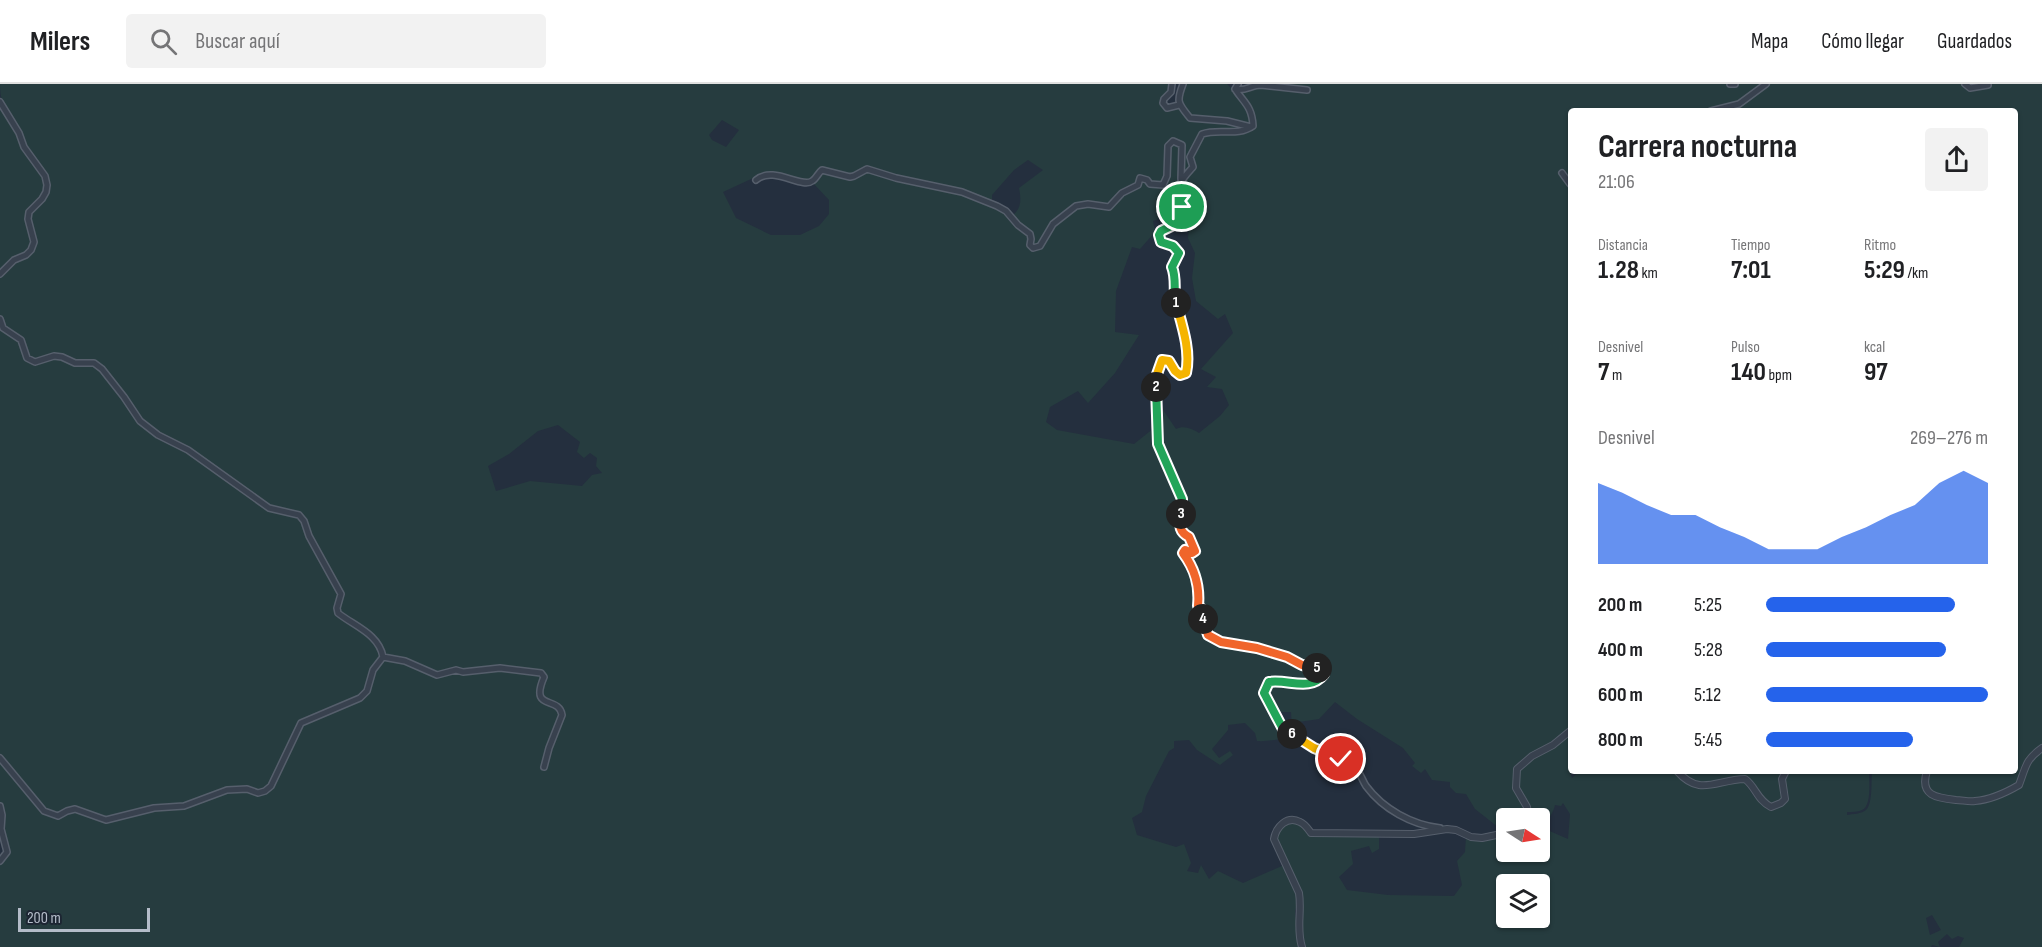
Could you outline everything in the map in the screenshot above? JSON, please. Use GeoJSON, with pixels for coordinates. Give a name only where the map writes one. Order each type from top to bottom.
{"type":"FeatureCollection","features":[{"type":"Feature","properties":{"kind":"street"},"geometry":{"type":"LineString","coordinates":[[1172,84],[1171,92],[1163,103],[1167,108],[1179,105]]}},
{"type":"Feature","properties":{"kind":"street"},"geometry":{"type":"LineString","coordinates":[[1183,84],[1178,98],[1179,105],[1190,118],[1227,121],[1251,128]]}},
{"type":"Feature","properties":{"kind":"street"},"geometry":{"type":"LineString","coordinates":[[1730,84],[1735,84]]}},
{"type":"Feature","properties":{"kind":"street"},"geometry":{"type":"LineString","coordinates":[[1723,108],[1739,104],[1766,84]]}},
{"type":"Feature","properties":{"kind":"street"},"geometry":{"type":"LineString","coordinates":[[1965,84],[1970,88],[1988,86]]}},
{"type":"Feature","properties":{"kind":"street"},"geometry":{"type":"LineString","coordinates":[[1236,86],[1243,90],[1261,85],[1307,90]]}},
{"type":"Feature","properties":{"kind":"street"},"geometry":{"type":"LineString","coordinates":[[1236,86],[1245,99],[1252,117],[1251,128]]}},
{"type":"Feature","properties":{"kind":"street"},"geometry":{"type":"LineString","coordinates":[[0,102],[19,133],[24,147],[45,176],[47,184],[42,199],[29,212],[28,219],[34,242],[31,250],[14,260],[0,274]]}},
{"type":"Feature","properties":{"kind":"street"},"geometry":{"type":"LineString","coordinates":[[1182,178],[1193,167],[1190,157],[1202,134],[1212,131],[1241,132],[1251,128]]}},
{"type":"Feature","properties":{"kind":"street"},"geometry":{"type":"LineString","coordinates":[[756,180],[770,174],[807,183],[812,182],[822,170],[850,177],[867,169],[896,178],[962,192],[1006,212],[1030,234],[1032,240],[1030,245],[1033,249],[1040,246],[1053,224],[1076,206],[1088,204],[1109,207],[1122,193],[1138,185],[1140,178],[1147,180],[1150,184],[1163,185],[1167,176],[1168,146],[1173,141],[1182,145],[1182,178],[1178,192],[1182,207],[1187,211],[1188,217],[1183,222],[1161,231],[1159,235],[1161,242],[1173,246],[1179,253],[1172,267],[1175,276],[1174,295],[1184,327],[1188,366],[1186,373],[1182,375],[1175,371],[1172,364],[1165,359],[1160,364],[1156,377],[1156,427],[1158,444],[1182,499],[1180,530],[1183,535],[1189,537],[1195,551],[1192,553],[1185,550],[1183,553],[1196,575],[1198,606],[1203,610],[1206,632],[1221,642],[1277,654],[1323,671],[1323,676],[1312,683],[1299,685],[1269,682],[1264,693],[1283,729],[1314,748],[1356,768],[1366,785],[1384,806],[1418,823],[1456,830],[1471,837],[1482,838],[1496,835]]}},
{"type":"Feature","properties":{"kind":"street"},"geometry":{"type":"LineString","coordinates":[[1562,173],[1568,181]]}},
{"type":"Feature","properties":{"kind":"street"},"geometry":{"type":"LineString","coordinates":[[0,319],[3,328],[21,340],[27,358],[35,362],[54,356],[75,363],[94,363],[102,369],[140,421],[158,435],[188,450],[269,508],[298,515],[304,521],[309,536],[341,594],[338,613],[376,640],[382,649],[383,657],[381,663],[373,670],[367,691],[360,698],[301,723],[271,786],[258,794],[247,789],[226,790],[184,806],[154,808],[106,819],[75,809],[58,816],[44,811],[0,758]]}},
{"type":"Feature","properties":{"kind":"street"},"geometry":{"type":"LineString","coordinates":[[383,657],[405,661],[438,675],[456,670],[463,672],[500,668],[541,673],[544,677],[539,694],[540,699],[557,706],[562,716],[544,767]]}},
{"type":"Feature","properties":{"kind":"street"},"geometry":{"type":"LineString","coordinates":[[1527,808],[1516,788],[1518,769],[1532,756],[1553,745],[1568,733]]}},
{"type":"Feature","properties":{"kind":"street"},"geometry":{"type":"LineString","coordinates":[[1926,774],[1924,780],[1927,790],[1932,795],[1941,799],[1975,801],[2019,784],[2027,761],[2042,748]]}},
{"type":"Feature","properties":{"kind":"street"},"geometry":{"type":"LineString","coordinates":[[1680,774],[1686,781],[1698,786],[1745,779],[1758,798],[1771,807],[1785,799],[1782,779],[1784,774]]}},
{"type":"Feature","properties":{"kind":"street"},"geometry":{"type":"LineString","coordinates":[[0,806],[1,830],[7,852],[0,861]]}},
{"type":"Feature","properties":{"kind":"street"},"geometry":{"type":"LineString","coordinates":[[1302,947],[1299,929],[1299,893],[1274,839],[1280,825],[1297,820],[1311,833],[1414,834],[1447,829]]}},
{"type":"Feature","properties":{"kind":"green space"},"geometry":{"type":"Polygon","coordinates":[[[0,84],[1171,84],[1170,91],[1162,98],[1163,107],[1167,109],[1178,107],[1189,120],[1227,123],[1246,128],[1236,131],[1201,133],[1188,157],[1191,166],[1183,175],[1183,145],[1178,140],[1170,141],[1166,151],[1162,184],[1151,183],[1148,179],[1140,178],[1137,184],[1129,186],[1109,205],[1085,203],[1069,208],[1057,220],[1037,247],[1032,245],[1029,232],[1013,215],[1019,206],[1019,188],[1043,170],[1028,160],[1014,170],[992,195],[992,203],[962,190],[867,168],[854,175],[821,168],[814,178],[807,182],[766,172],[723,192],[736,218],[771,235],[800,235],[819,226],[829,214],[829,200],[813,183],[820,174],[825,171],[854,178],[867,171],[952,192],[999,209],[1028,235],[1029,246],[1037,250],[1054,226],[1077,208],[1088,206],[1110,208],[1130,189],[1139,186],[1141,180],[1147,181],[1149,186],[1163,186],[1169,176],[1169,146],[1174,143],[1179,145],[1180,178],[1176,193],[1180,207],[1187,215],[1176,218],[1173,214],[1153,221],[1155,232],[1140,249],[1132,247],[1116,291],[1115,332],[1139,335],[1115,373],[1088,403],[1078,391],[1050,407],[1046,422],[1057,430],[1134,444],[1154,428],[1156,444],[1180,499],[1179,531],[1181,536],[1188,539],[1193,551],[1185,548],[1181,553],[1194,574],[1197,603],[1207,636],[1221,643],[1286,658],[1302,667],[1322,672],[1322,675],[1307,681],[1268,681],[1263,694],[1276,721],[1278,733],[1292,739],[1257,741],[1255,733],[1245,723],[1228,725],[1228,730],[1212,749],[1219,758],[1230,751],[1233,755],[1220,765],[1197,750],[1189,740],[1174,741],[1174,748],[1169,751],[1146,796],[1142,812],[1132,818],[1137,835],[1176,847],[1184,844],[1191,863],[1187,871],[1198,873],[1201,865],[1209,879],[1218,871],[1243,883],[1284,865],[1297,894],[1298,901],[1295,911],[1299,947],[0,947],[0,863],[8,852],[3,829],[4,814],[0,803],[0,761],[43,812],[58,818],[66,814],[77,813],[98,820],[111,821],[155,810],[183,808],[225,793],[262,793],[272,787],[302,725],[361,699],[369,691],[375,671],[384,659],[405,662],[437,676],[456,672],[463,674],[501,670],[542,676],[539,697],[544,703],[557,708],[560,715],[547,748],[543,769],[563,715],[558,706],[542,698],[545,677],[542,672],[501,667],[456,669],[438,673],[406,659],[385,656],[383,648],[373,636],[339,612],[342,593],[310,535],[306,520],[299,513],[270,506],[189,449],[162,435],[141,420],[103,368],[95,362],[75,362],[54,354],[36,360],[28,357],[22,339],[5,327],[0,315],[0,276],[13,263],[32,251],[34,241],[30,221],[31,211],[45,197],[48,184],[44,172],[25,147],[20,132],[3,103],[0,84]],[[722,120],[709,135],[712,140],[726,147],[739,130],[722,120]],[[558,425],[538,431],[509,454],[488,466],[496,491],[530,481],[582,486],[592,475],[602,473],[596,466],[597,458],[590,453],[584,458],[577,452],[580,442],[558,425]]]}},
{"type":"Feature","properties":{"kind":"green space"},"geometry":{"type":"Polygon","coordinates":[[[1185,84],[1227,84],[1247,107],[1251,125],[1190,117],[1181,102],[1185,84]]]}},
{"type":"Feature","properties":{"kind":"green space"},"geometry":{"type":"Polygon","coordinates":[[[1264,84],[1727,84],[1731,87],[1738,84],[1763,84],[1738,103],[1717,108],[1568,108],[1568,179],[1561,170],[1559,172],[1568,183],[1568,729],[1515,768],[1513,789],[1523,808],[1496,808],[1496,826],[1475,809],[1466,794],[1456,793],[1450,787],[1450,782],[1432,780],[1425,769],[1421,773],[1412,766],[1415,763],[1403,748],[1335,702],[1319,719],[1299,722],[1292,729],[1291,712],[1279,712],[1278,708],[1273,707],[1266,694],[1270,683],[1303,685],[1316,682],[1325,677],[1326,673],[1322,668],[1222,640],[1209,634],[1208,631],[1197,578],[1184,552],[1195,554],[1182,530],[1184,499],[1159,443],[1157,401],[1176,429],[1185,427],[1199,433],[1220,416],[1229,405],[1222,389],[1207,387],[1216,377],[1201,369],[1233,333],[1225,314],[1218,319],[1196,301],[1192,278],[1195,253],[1188,238],[1190,215],[1181,201],[1180,191],[1194,167],[1191,157],[1203,135],[1241,134],[1252,129],[1251,108],[1238,91],[1244,92],[1261,87],[1303,92],[1264,84]]]}},
{"type":"Feature","properties":{"kind":"green space"},"geometry":{"type":"Polygon","coordinates":[[[1770,84],[1962,84],[1975,89],[1989,87],[1989,84],[2042,84],[2042,744],[2028,758],[2017,783],[1992,794],[1971,798],[1938,795],[1930,790],[1928,779],[1929,774],[2018,774],[2018,108],[1731,108],[1739,106],[1770,84]]]}},
{"type":"Feature","properties":{"kind":"green space"},"geometry":{"type":"Polygon","coordinates":[[[0,105],[43,177],[45,186],[42,196],[29,207],[27,212],[32,235],[30,249],[0,272],[0,105]]]}},
{"type":"Feature","properties":{"kind":"green space"},"geometry":{"type":"Polygon","coordinates":[[[0,324],[20,341],[26,359],[35,363],[43,363],[54,358],[93,365],[101,371],[122,398],[138,423],[187,451],[269,509],[298,516],[339,594],[336,608],[375,641],[382,657],[366,690],[359,697],[304,720],[270,785],[265,790],[258,792],[226,789],[210,793],[184,805],[106,818],[75,808],[57,815],[45,810],[0,756],[0,324]]]}},
{"type":"Feature","properties":{"kind":"green space"},"geometry":{"type":"Polygon","coordinates":[[[1568,735],[1568,774],[1571,774],[1572,778],[1577,774],[1677,774],[1698,788],[1744,782],[1755,798],[1771,810],[1784,804],[1789,797],[1784,779],[1788,774],[1869,774],[1869,792],[1865,808],[1857,812],[1847,812],[1847,815],[1862,812],[1868,807],[1871,797],[1872,774],[1924,774],[1923,786],[1928,796],[1939,800],[1975,804],[2015,790],[2033,757],[2042,751],[2042,947],[1959,947],[1964,938],[1958,936],[1952,939],[1947,934],[1938,942],[1940,947],[1932,945],[1931,947],[1305,947],[1300,911],[1303,902],[1302,892],[1278,842],[1277,834],[1283,827],[1297,823],[1309,834],[1379,835],[1379,849],[1372,853],[1369,846],[1351,851],[1353,864],[1339,877],[1347,890],[1388,895],[1454,896],[1462,885],[1457,861],[1465,852],[1466,837],[1482,841],[1496,838],[1496,862],[1550,862],[1550,831],[1568,839],[1570,814],[1563,803],[1561,806],[1555,805],[1550,817],[1550,808],[1529,808],[1519,788],[1520,771],[1534,758],[1568,735]],[[1932,915],[1926,918],[1930,935],[1941,930],[1932,915]]]}},
{"type":"Feature","properties":{"kind":"green space"},"geometry":{"type":"Polygon","coordinates":[[[1684,774],[1781,774],[1782,795],[1778,801],[1771,804],[1763,798],[1749,779],[1742,776],[1714,782],[1692,779],[1684,774]]]}},
{"type":"Feature","properties":{"kind":"route"},"geometry":{"type":"LineString","coordinates":[[1182,207],[1187,211],[1188,217],[1183,222],[1161,231],[1159,238],[1161,242],[1178,249],[1179,253],[1172,264],[1175,276],[1174,295],[1184,327],[1188,366],[1186,373],[1180,375],[1169,361],[1162,360],[1156,377],[1156,427],[1158,444],[1182,499],[1180,530],[1183,535],[1189,537],[1195,551],[1192,553],[1183,550],[1183,553],[1196,575],[1198,606],[1203,610],[1206,632],[1221,642],[1257,648],[1323,671],[1323,676],[1312,683],[1299,685],[1269,682],[1264,693],[1283,729],[1314,748],[1341,759]]}}]}
